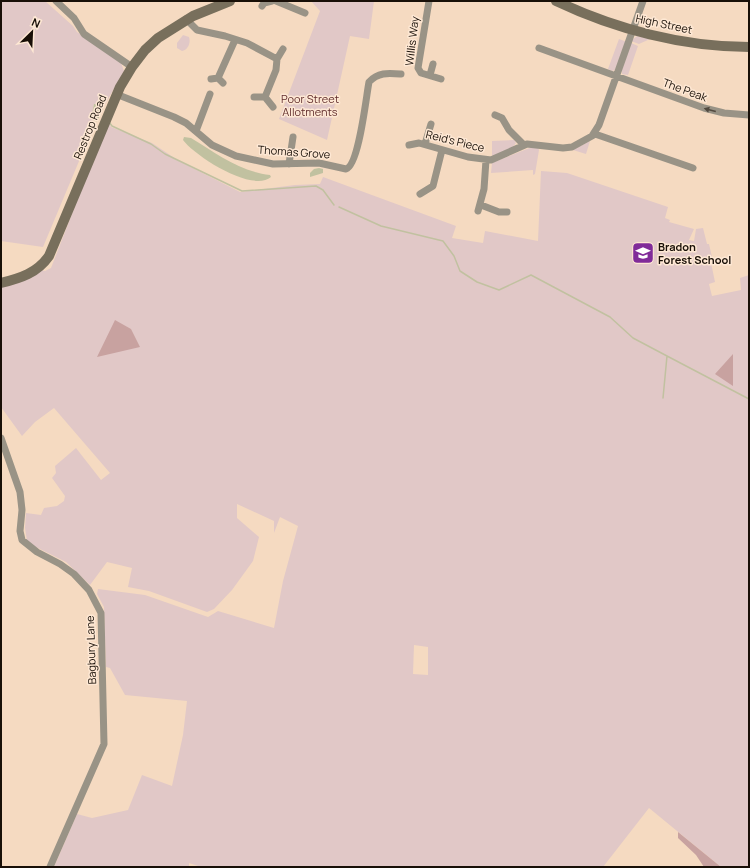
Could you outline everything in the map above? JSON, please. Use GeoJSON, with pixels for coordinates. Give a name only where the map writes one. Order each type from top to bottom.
{"type":"FeatureCollection","features":[{"type":"Feature","properties":{"kind":"street"},"geometry":{"type":"LineString","coordinates":[[56,1],[74,18],[84,34],[132,67]]}},
{"type":"Feature","properties":{"kind":"street","name":"Restrop Road"},"geometry":{"type":"LineString","coordinates":[[1,284],[29,274],[44,263],[49,256],[116,94],[132,67],[151,44],[186,19],[208,8],[230,1]]}},
{"type":"Feature","properties":{"kind":"street"},"geometry":{"type":"LineString","coordinates":[[262,6],[264,3],[272,1]]}},
{"type":"Feature","properties":{"kind":"street"},"geometry":{"type":"LineString","coordinates":[[276,1],[305,13]]}},
{"type":"Feature","properties":{"kind":"street","name":"Willis Way"},"geometry":{"type":"LineString","coordinates":[[429,1],[418,68],[421,73],[440,79]]}},
{"type":"Feature","properties":{"kind":"street","name":"High Street"},"geometry":{"type":"LineString","coordinates":[[556,1],[648,35],[703,44],[749,47]]}},
{"type":"Feature","properties":{"kind":"street"},"geometry":{"type":"LineString","coordinates":[[643,1],[595,134],[694,168]]}},
{"type":"Feature","properties":{"kind":"street"},"geometry":{"type":"LineString","coordinates":[[186,19],[197,30],[225,36],[251,45],[277,59]]}},
{"type":"Feature","properties":{"kind":"street"},"geometry":{"type":"LineString","coordinates":[[217,80],[236,40]]}},
{"type":"Feature","properties":{"kind":"street"},"geometry":{"type":"LineString","coordinates":[[539,48],[616,76]]}},
{"type":"Feature","properties":{"kind":"street"},"geometry":{"type":"LineString","coordinates":[[265,97],[276,70],[277,59],[283,49]]}},
{"type":"Feature","properties":{"kind":"street"},"geometry":{"type":"LineString","coordinates":[[430,75],[434,64]]}},
{"type":"Feature","properties":{"kind":"street","name":"Thomas Grove"},"geometry":{"type":"LineString","coordinates":[[116,94],[174,116],[196,131],[212,145],[236,156],[273,164],[319,163],[346,169],[351,166],[360,134],[369,82],[375,76],[384,73],[401,74]]}},
{"type":"Feature","properties":{"kind":"street","name":"The Peak"},"geometry":{"type":"LineString","coordinates":[[616,76],[704,108],[724,113],[749,115]]}},
{"type":"Feature","properties":{"kind":"street"},"geometry":{"type":"LineString","coordinates":[[196,131],[210,94]]}},
{"type":"Feature","properties":{"kind":"street"},"geometry":{"type":"LineString","coordinates":[[254,97],[265,97]]}},
{"type":"Feature","properties":{"kind":"street"},"geometry":{"type":"LineString","coordinates":[[265,97],[273,107]]}},
{"type":"Feature","properties":{"kind":"street"},"geometry":{"type":"LineString","coordinates":[[495,115],[502,118],[509,130],[524,145]]}},
{"type":"Feature","properties":{"kind":"street"},"geometry":{"type":"LineString","coordinates":[[425,144],[431,124]]}},
{"type":"Feature","properties":{"kind":"street","name":"Reid's Piece"},"geometry":{"type":"LineString","coordinates":[[409,145],[425,144],[442,150],[486,160],[503,156],[524,145],[537,144],[563,148],[575,145],[595,134]]}},
{"type":"Feature","properties":{"kind":"street"},"geometry":{"type":"LineString","coordinates":[[289,164],[293,137]]}},
{"type":"Feature","properties":{"kind":"street"},"geometry":{"type":"LineString","coordinates":[[420,194],[433,186],[442,150]]}},
{"type":"Feature","properties":{"kind":"street"},"geometry":{"type":"LineString","coordinates":[[486,160],[484,189],[479,208],[507,212]]}},
{"type":"Feature","properties":{"kind":"street","name":"Bagbury Lane"},"geometry":{"type":"LineString","coordinates":[[1,438],[20,492],[22,510],[20,531],[22,540],[37,552],[60,564],[74,574],[89,590],[101,613],[104,744],[50,867]]}},
{"type":"Feature","properties":{"kind":"green space"},"geometry":{"type":"Polygon","coordinates":[[[1,1],[45,1],[73,26],[77,32],[121,63],[124,71],[103,108],[94,104],[91,119],[95,123],[43,247],[1,241],[1,1]]]}},
{"type":"Feature","properties":{"kind":"green space","name":"Poor Street Allotments"},"geometry":{"type":"Polygon","coordinates":[[[311,1],[374,1],[369,39],[350,36],[327,140],[279,119],[320,11],[311,1]]]}},
{"type":"Feature","properties":{"kind":"green space"},"geometry":{"type":"Polygon","coordinates":[[[183,35],[189,37],[190,42],[187,48],[182,51],[177,48],[177,43],[183,35]]]}},
{"type":"Feature","properties":{"kind":"green space"},"geometry":{"type":"Polygon","coordinates":[[[637,36],[650,39],[639,44],[631,41],[637,36]]]}},
{"type":"Feature","properties":{"kind":"green space"},"geometry":{"type":"Polygon","coordinates":[[[619,39],[627,42],[615,70],[612,71],[608,69],[619,39]]]}},
{"type":"Feature","properties":{"kind":"green space"},"geometry":{"type":"Polygon","coordinates":[[[631,43],[638,46],[628,75],[622,74],[622,70],[631,43]]]}},
{"type":"Feature","properties":{"kind":"green space"},"geometry":{"type":"Polygon","coordinates":[[[108,121],[111,127],[152,143],[179,161],[240,192],[295,185],[320,184],[323,177],[456,226],[452,238],[483,243],[485,231],[538,241],[541,171],[567,173],[668,207],[665,218],[670,220],[669,222],[694,229],[689,240],[694,241],[696,229],[703,228],[712,257],[710,258],[715,282],[709,284],[712,296],[741,290],[740,278],[749,275],[749,867],[721,867],[649,808],[603,867],[201,867],[189,863],[189,867],[54,867],[77,814],[92,818],[128,810],[142,775],[172,786],[183,735],[187,701],[125,695],[110,668],[106,667],[104,607],[97,594],[98,589],[145,595],[208,617],[218,611],[274,628],[283,581],[298,526],[280,517],[274,533],[274,521],[237,504],[237,518],[259,537],[253,561],[232,590],[214,609],[207,612],[149,591],[128,587],[132,568],[107,562],[90,585],[66,562],[27,541],[25,528],[26,513],[41,515],[44,508],[57,506],[64,501],[65,496],[52,478],[56,473],[55,466],[76,448],[101,480],[110,473],[54,408],[35,422],[22,436],[1,407],[1,286],[41,270],[45,271],[51,268],[108,121]],[[414,645],[413,674],[428,675],[428,647],[414,645]]]}},
{"type":"Feature","properties":{"kind":"green space"},"geometry":{"type":"Polygon","coordinates":[[[514,140],[516,143],[512,148],[492,156],[492,141],[514,140]]]}},
{"type":"Feature","properties":{"kind":"green space"},"geometry":{"type":"Polygon","coordinates":[[[590,141],[586,154],[573,150],[590,141]]]}},
{"type":"Feature","properties":{"kind":"green space"},"geometry":{"type":"Polygon","coordinates":[[[532,147],[538,148],[539,150],[535,174],[533,175],[533,170],[491,173],[492,163],[532,147]]]}},
{"type":"Feature","properties":{"kind":"shaded area"},"geometry":{"type":"Polygon","coordinates":[[[94,104],[99,104],[103,108],[97,122],[91,119],[94,104]]]}},
{"type":"Feature","properties":{"kind":"shaded area"},"geometry":{"type":"Polygon","coordinates":[[[184,137],[191,138],[238,166],[270,175],[271,177],[262,181],[238,177],[199,155],[183,140],[184,137]]]}},
{"type":"Feature","properties":{"kind":"shaded area"},"geometry":{"type":"Polygon","coordinates":[[[314,169],[323,169],[323,173],[310,177],[310,173],[314,169]]]}},
{"type":"Feature","properties":{"kind":"shaded area"},"geometry":{"type":"Polygon","coordinates":[[[115,320],[131,329],[140,347],[97,357],[115,320]]]}},
{"type":"Feature","properties":{"kind":"shaded area"},"geometry":{"type":"Polygon","coordinates":[[[733,354],[733,386],[715,374],[733,354]]]}},
{"type":"Feature","properties":{"kind":"shaded area"},"geometry":{"type":"Polygon","coordinates":[[[678,832],[721,867],[704,867],[696,855],[678,838],[678,832]]]}},
{"type":"Feature","properties":{"kind":"waterway"},"geometry":{"type":"LineString","coordinates":[[109,122],[112,126],[151,144],[165,154],[242,191],[316,186],[323,190],[334,205]]}},
{"type":"Feature","properties":{"kind":"waterway"},"geometry":{"type":"LineString","coordinates":[[339,207],[381,226],[443,241],[454,256],[460,271],[477,282],[499,290],[531,275],[610,317],[633,338],[667,356]]}},
{"type":"Feature","properties":{"kind":"waterway"},"geometry":{"type":"LineString","coordinates":[[663,398],[667,356],[749,399]]}},
{"type":"Feature","properties":{"kind":"place","name":"Bradon Forest School"},"geometry":{"type":"Point","coordinates":[643,253]}}]}
